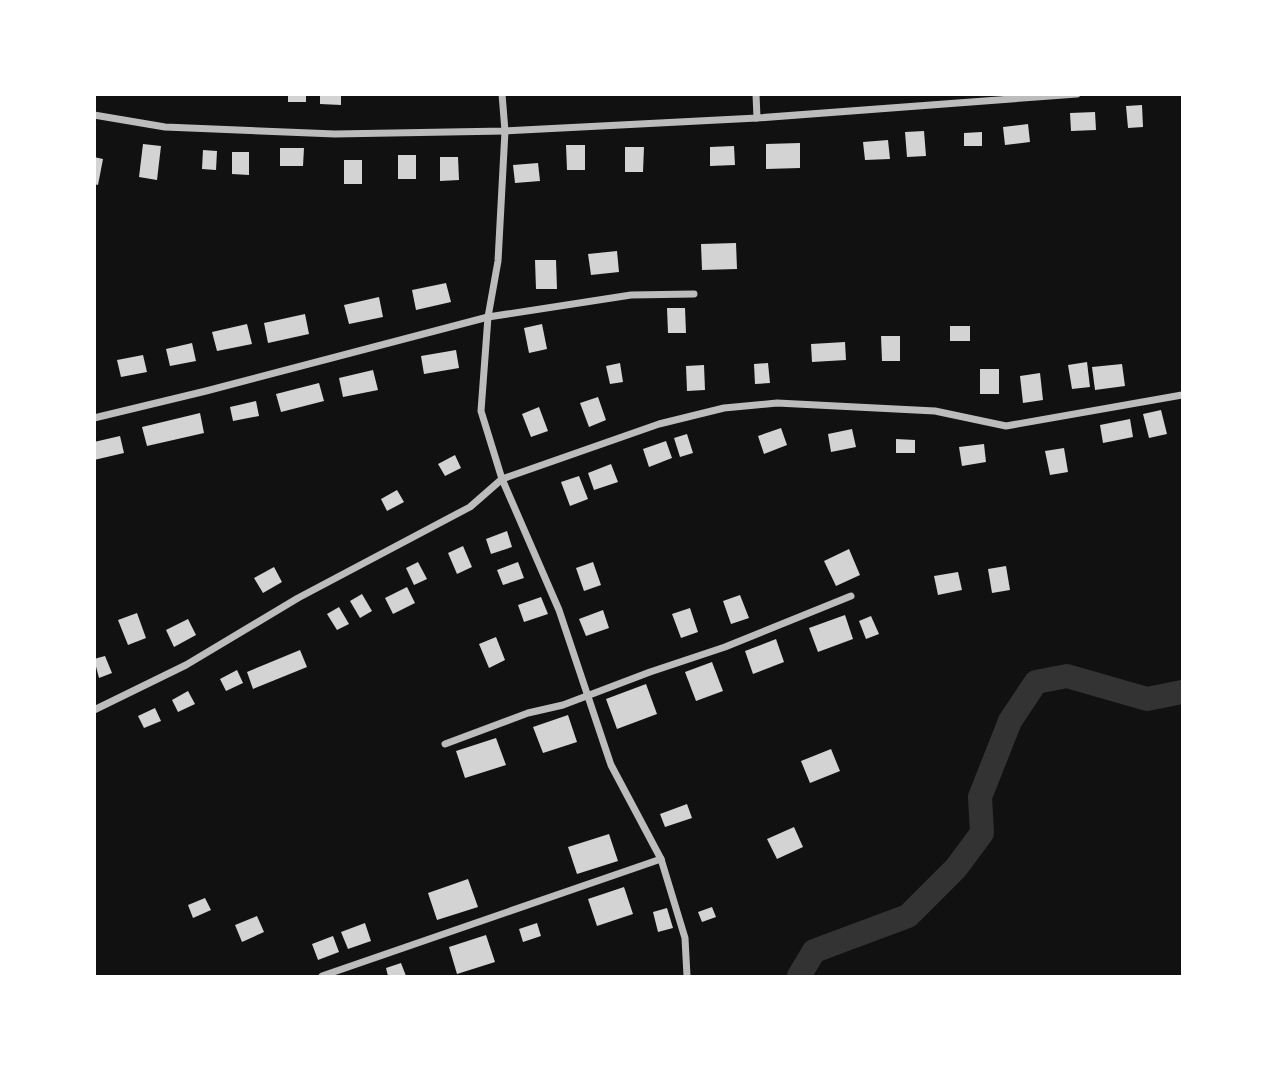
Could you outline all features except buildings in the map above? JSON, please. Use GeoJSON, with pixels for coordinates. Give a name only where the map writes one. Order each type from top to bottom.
{"type":"FeatureCollection","features":[{"type":"Feature","properties":{"kind":"street"},"geometry":{"type":"LineString","coordinates":[[502,94],[505,131],[498,261],[488,317],[481,411],[502,479],[559,610],[611,765],[661,859],[685,938],[687,976]]}},
{"type":"Feature","properties":{"kind":"street"},"geometry":{"type":"LineString","coordinates":[[756,94],[757,118]]}},
{"type":"Feature","properties":{"kind":"street"},"geometry":{"type":"LineString","coordinates":[[94,115],[165,127],[335,134],[505,131],[757,118],[1077,94]]}},
{"type":"Feature","properties":{"kind":"street"},"geometry":{"type":"LineString","coordinates":[[94,418],[488,317],[631,295],[694,294]]}},
{"type":"Feature","properties":{"kind":"street"},"geometry":{"type":"LineString","coordinates":[[94,710],[187,665],[298,598],[470,507],[502,479],[659,424],[724,408],[777,403],[935,411],[1006,426],[1182,395]]}},
{"type":"Feature","properties":{"kind":"street"},"geometry":{"type":"LineString","coordinates":[[444,744],[725,647],[850,596]]}},
{"type":"Feature","properties":{"kind":"street"},"geometry":{"type":"LineString","coordinates":[[322,976],[661,859]]}},
{"type":"Feature","properties":{"kind":"waterway"},"geometry":{"type":"LineString","coordinates":[[799,976],[814,951],[908,916],[956,868],[982,833],[980,797],[1010,721],[1036,682],[1067,676],[1147,699],[1182,692]]}}]}
